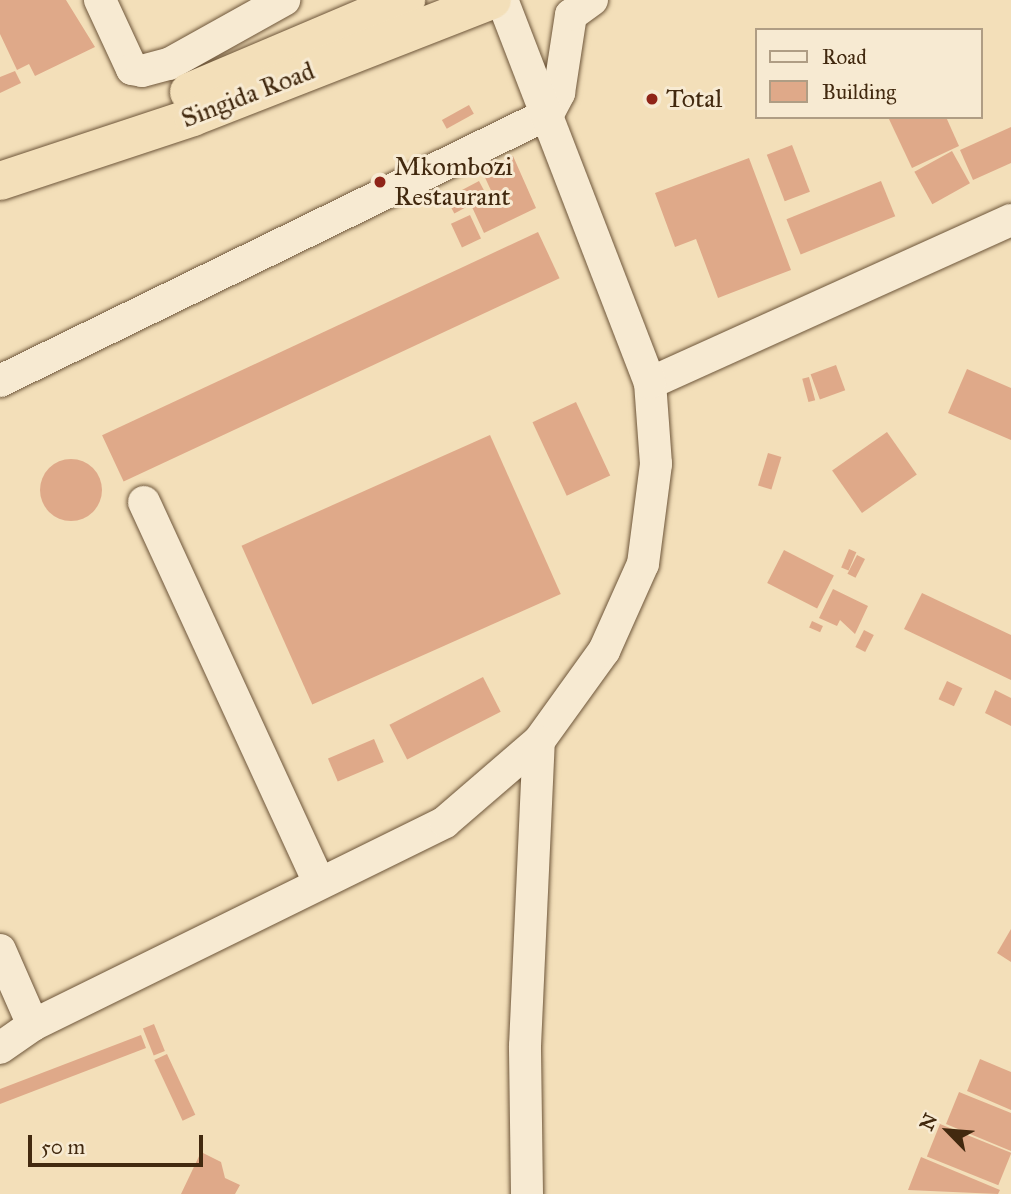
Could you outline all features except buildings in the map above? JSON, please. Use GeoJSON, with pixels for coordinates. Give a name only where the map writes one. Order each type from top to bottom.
{"type":"FeatureCollection","features":[{"type":"Feature","properties":{"kind":"highway","name":"Singida Road"},"geometry":{"type":"LineString","coordinates":[[406,0],[0,181],[193,117],[492,0]]}},
{"type":"Feature","properties":{"kind":"street"},"geometry":{"type":"LineString","coordinates":[[100,0],[132,69],[142,71],[169,64],[284,0]]}},
{"type":"Feature","properties":{"kind":"street"},"geometry":{"type":"LineString","coordinates":[[0,1048],[33,1025],[445,821],[539,741],[604,650],[643,564],[656,464],[650,383],[502,0]]}},
{"type":"Feature","properties":{"kind":"street"},"geometry":{"type":"LineString","coordinates":[[0,381],[548,114],[559,93],[571,15],[592,0]]}},
{"type":"Feature","properties":{"kind":"street"},"geometry":{"type":"LineString","coordinates":[[650,383],[1011,220]]}},
{"type":"Feature","properties":{"kind":"street"},"geometry":{"type":"LineString","coordinates":[[144,502],[319,883]]}},
{"type":"Feature","properties":{"kind":"street"},"geometry":{"type":"LineString","coordinates":[[527,1194],[525,1046],[539,741]]}},
{"type":"Feature","properties":{"kind":"street"},"geometry":{"type":"LineString","coordinates":[[0,950],[33,1025]]}},
{"type":"Feature","properties":{"kind":"place","name":"Total"},"geometry":{"type":"Point","coordinates":[652,99]}},
{"type":"Feature","properties":{"kind":"place","name":"Mkombozi Restaurant"},"geometry":{"type":"Point","coordinates":[380,182]}}]}
